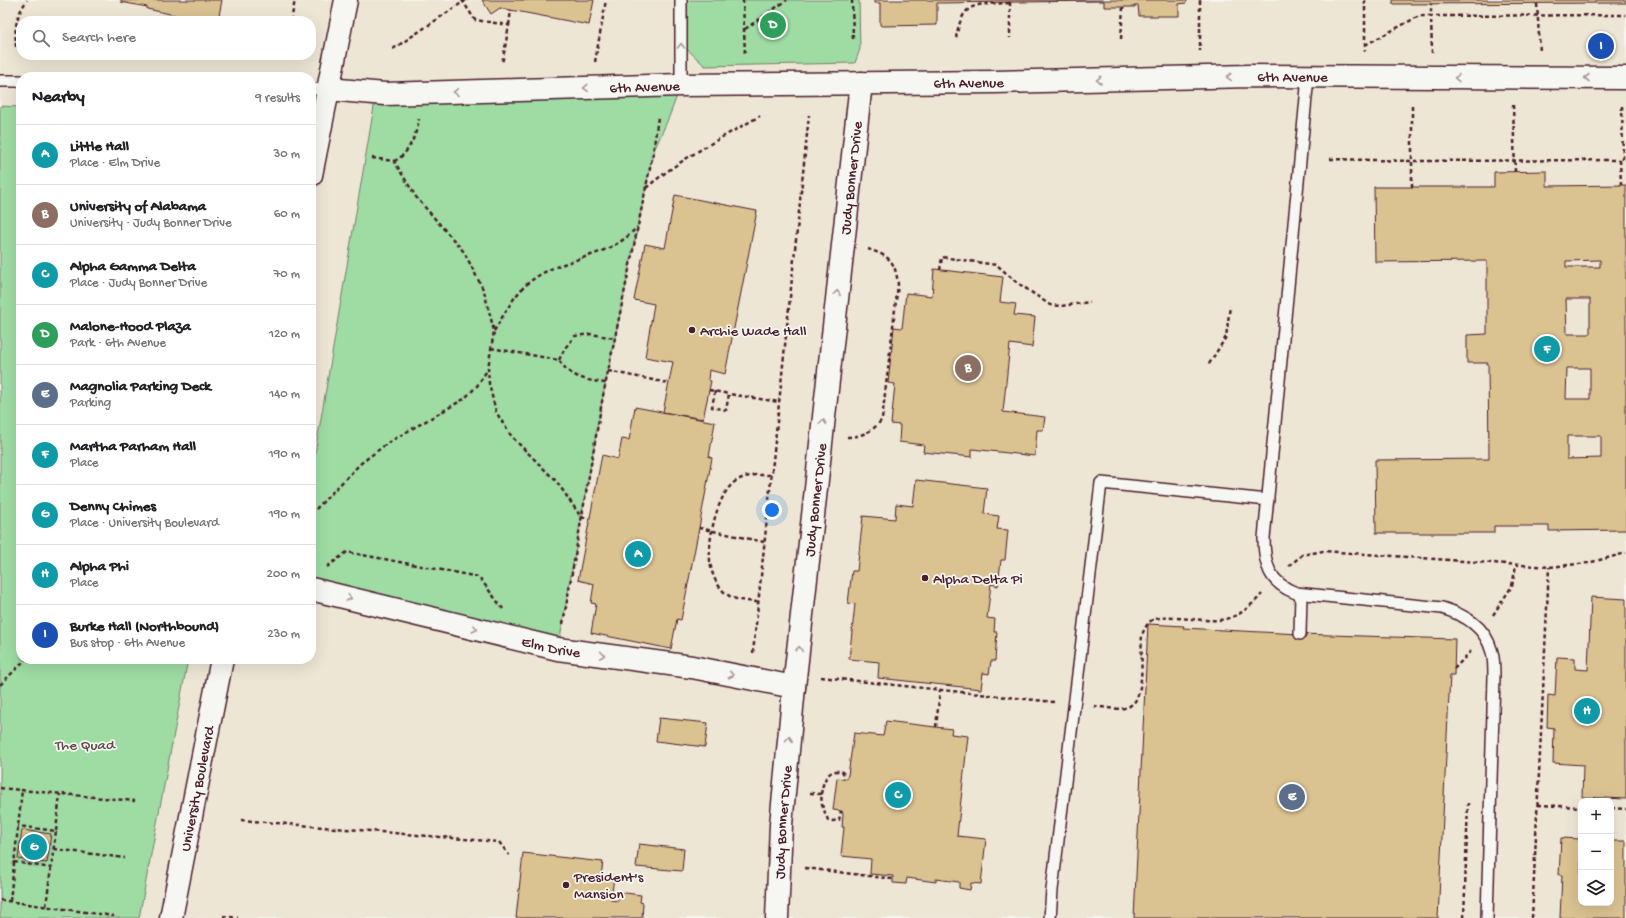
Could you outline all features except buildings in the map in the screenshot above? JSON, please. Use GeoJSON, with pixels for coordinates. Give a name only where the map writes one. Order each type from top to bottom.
{"type":"FeatureCollection","features":[{"type":"Feature","properties":{"kind":"street"},"geometry":{"type":"LineString","coordinates":[[316,121],[319,89],[346,0]]}},
{"type":"Feature","properties":{"kind":"street","name":"6th Avenue"},"geometry":{"type":"LineString","coordinates":[[319,89],[384,94],[681,85],[861,82],[995,82],[1250,76],[1626,78]]}},
{"type":"Feature","properties":{"kind":"street","name":"Judy Bonner Drive"},"geometry":{"type":"LineString","coordinates":[[777,918],[781,825],[794,687],[861,82]]}},
{"type":"Feature","properties":{"kind":"street","name":"Elm Drive"},"geometry":{"type":"LineString","coordinates":[[316,590],[558,649],[692,668],[794,687]]}},
{"type":"Feature","properties":{"kind":"street","name":"University Boulevard"},"geometry":{"type":"LineString","coordinates":[[171,918],[221,664]]}},
{"type":"Feature","properties":{"kind":"lane"},"geometry":{"type":"LineString","coordinates":[[680,0],[681,85]]}},
{"type":"Feature","properties":{"kind":"lane"},"geometry":{"type":"LineString","coordinates":[[1308,77],[1268,500],[1264,558],[1276,580],[1284,589],[1301,594],[1442,608],[1461,614],[1473,622],[1484,634],[1492,652],[1494,677],[1487,918]]}},
{"type":"Feature","properties":{"kind":"lane"},"geometry":{"type":"LineString","coordinates":[[0,80],[16,81]]}},
{"type":"Feature","properties":{"kind":"lane"},"geometry":{"type":"LineString","coordinates":[[1050,918],[1052,890],[1101,483],[1268,500]]}},
{"type":"Feature","properties":{"kind":"lane"},"geometry":{"type":"LineString","coordinates":[[1300,634],[1301,594]]}},
{"type":"Feature","properties":{"kind":"path"},"geometry":{"type":"LineString","coordinates":[[17,16],[26,0]]}},
{"type":"Feature","properties":{"kind":"path"},"geometry":{"type":"LineString","coordinates":[[292,16],[294,0]]}},
{"type":"Feature","properties":{"kind":"path"},"geometry":{"type":"LineString","coordinates":[[393,49],[464,0],[475,20],[508,25]]}},
{"type":"Feature","properties":{"kind":"path"},"geometry":{"type":"LineString","coordinates":[[594,68],[606,0]]}},
{"type":"Feature","properties":{"kind":"path"},"geometry":{"type":"LineString","coordinates":[[743,0],[745,56]]}},
{"type":"Feature","properties":{"kind":"path"},"geometry":{"type":"LineString","coordinates":[[744,29],[787,0]]}},
{"type":"Feature","properties":{"kind":"path"},"geometry":{"type":"LineString","coordinates":[[852,0],[853,40]]}},
{"type":"Feature","properties":{"kind":"path"},"geometry":{"type":"LineString","coordinates":[[1200,0],[1200,52]]}},
{"type":"Feature","properties":{"kind":"path"},"geometry":{"type":"LineString","coordinates":[[1365,0],[1365,57]]}},
{"type":"Feature","properties":{"kind":"path"},"geometry":{"type":"LineString","coordinates":[[956,38],[959,23],[965,11],[974,5],[1010,3],[1010,38]]}},
{"type":"Feature","properties":{"kind":"path"},"geometry":{"type":"LineString","coordinates":[[1431,4],[1432,56]]}},
{"type":"Feature","properties":{"kind":"path"},"geometry":{"type":"LineString","coordinates":[[1537,4],[1541,56]]}},
{"type":"Feature","properties":{"kind":"path"},"geometry":{"type":"LineString","coordinates":[[1121,40],[1122,7]]}},
{"type":"Feature","properties":{"kind":"path"},"geometry":{"type":"LineString","coordinates":[[501,69],[511,10]]}},
{"type":"Feature","properties":{"kind":"path"},"geometry":{"type":"LineString","coordinates":[[1365,45],[1419,16],[1626,15]]}},
{"type":"Feature","properties":{"kind":"path"},"geometry":{"type":"LineString","coordinates":[[16,19],[16,47]]}},
{"type":"Feature","properties":{"kind":"path"},"geometry":{"type":"LineString","coordinates":[[1330,159],[1412,161],[1515,159],[1623,160],[1622,104]]}},
{"type":"Feature","properties":{"kind":"path"},"geometry":{"type":"LineString","coordinates":[[1513,105],[1514,172]]}},
{"type":"Feature","properties":{"kind":"path"},"geometry":{"type":"LineString","coordinates":[[1412,106],[1412,187]]}},
{"type":"Feature","properties":{"kind":"path"},"geometry":{"type":"LineString","coordinates":[[752,658],[809,115]]}},
{"type":"Feature","properties":{"kind":"path"},"geometry":{"type":"LineString","coordinates":[[645,189],[663,173],[760,116]]}},
{"type":"Feature","properties":{"kind":"path"},"geometry":{"type":"LineString","coordinates":[[372,158],[394,161],[401,158],[407,150],[420,117]]}},
{"type":"Feature","properties":{"kind":"path"},"geometry":{"type":"LineString","coordinates":[[556,625],[562,626],[605,384],[638,226],[658,117]]}},
{"type":"Feature","properties":{"kind":"path"},"geometry":{"type":"LineString","coordinates":[[1620,160],[1621,186]]}},
{"type":"Feature","properties":{"kind":"path"},"geometry":{"type":"LineString","coordinates":[[394,161],[416,197],[464,252],[484,291],[494,331]]}},
{"type":"Feature","properties":{"kind":"path"},"geometry":{"type":"LineString","coordinates":[[590,519],[581,517],[557,482],[525,452],[503,424],[496,412],[488,368],[491,348],[494,331],[518,294],[531,281],[552,267],[603,250],[623,239],[638,226]]}},
{"type":"Feature","properties":{"kind":"path"},"geometry":{"type":"LineString","coordinates":[[847,437],[858,437],[868,432],[877,426],[882,419],[898,284],[897,271],[890,259],[866,248]]}},
{"type":"Feature","properties":{"kind":"path"},"geometry":{"type":"LineString","coordinates":[[940,270],[942,257],[997,265],[1015,281],[1050,305],[1061,306],[1090,302]]}},
{"type":"Feature","properties":{"kind":"path"},"geometry":{"type":"LineString","coordinates":[[1209,364],[1226,337],[1230,306]]}},
{"type":"Feature","properties":{"kind":"path"},"geometry":{"type":"LineString","coordinates":[[559,360],[565,348],[575,336],[591,334],[614,338]]}},
{"type":"Feature","properties":{"kind":"path"},"geometry":{"type":"LineString","coordinates":[[491,348],[559,360],[567,371],[578,378],[605,384]]}},
{"type":"Feature","properties":{"kind":"path"},"geometry":{"type":"LineString","coordinates":[[316,509],[360,464],[389,442],[464,399],[476,386],[488,368]]}},
{"type":"Feature","properties":{"kind":"path"},"geometry":{"type":"LineString","coordinates":[[608,371],[668,383]]}},
{"type":"Feature","properties":{"kind":"path"},"geometry":{"type":"LineString","coordinates":[[709,390],[779,402]]}},
{"type":"Feature","properties":{"kind":"path"},"geometry":{"type":"LineString","coordinates":[[715,391],[712,407],[719,409],[726,410],[729,394]]}},
{"type":"Feature","properties":{"kind":"path"},"geometry":{"type":"LineString","coordinates":[[758,602],[741,600],[730,596],[714,580],[710,567],[713,531],[717,510],[725,492],[734,482],[745,476],[771,475]]}},
{"type":"Feature","properties":{"kind":"path"},"geometry":{"type":"LineString","coordinates":[[699,528],[764,542]]}},
{"type":"Feature","properties":{"kind":"path"},"geometry":{"type":"LineString","coordinates":[[821,677],[1117,708],[1131,705],[1140,693],[1142,635],[1149,622],[1160,617],[1229,620],[1241,614],[1253,604],[1302,555],[1323,551],[1550,567],[1588,563],[1626,553]]}},
{"type":"Feature","properties":{"kind":"path"},"geometry":{"type":"LineString","coordinates":[[323,570],[347,552],[479,577],[508,614]]}},
{"type":"Feature","properties":{"kind":"path"},"geometry":{"type":"LineString","coordinates":[[1532,918],[1550,567]]}},
{"type":"Feature","properties":{"kind":"path"},"geometry":{"type":"LineString","coordinates":[[1454,669],[1474,648]]}},
{"type":"Feature","properties":{"kind":"path"},"geometry":{"type":"LineString","coordinates":[[0,685],[21,664]]}},
{"type":"Feature","properties":{"kind":"path"},"geometry":{"type":"LineString","coordinates":[[936,727],[940,690]]}},
{"type":"Feature","properties":{"kind":"path"},"geometry":{"type":"LineString","coordinates":[[841,811],[839,820],[828,820],[822,805],[821,794],[825,780],[832,772],[838,770],[843,772],[844,779]]}},
{"type":"Feature","properties":{"kind":"path"},"geometry":{"type":"LineString","coordinates":[[0,788],[135,801]]}},
{"type":"Feature","properties":{"kind":"path"},"geometry":{"type":"LineString","coordinates":[[10,901],[22,790]]}},
{"type":"Feature","properties":{"kind":"path"},"geometry":{"type":"LineString","coordinates":[[808,792],[821,794]]}},
{"type":"Feature","properties":{"kind":"path"},"geometry":{"type":"LineString","coordinates":[[46,906],[60,794]]}},
{"type":"Feature","properties":{"kind":"path"},"geometry":{"type":"LineString","coordinates":[[1538,805],[1578,807]]}},
{"type":"Feature","properties":{"kind":"path"},"geometry":{"type":"LineString","coordinates":[[1614,808],[1626,809]]}},
{"type":"Feature","properties":{"kind":"path"},"geometry":{"type":"LineString","coordinates":[[241,820],[499,842],[509,855]]}},
{"type":"Feature","properties":{"kind":"path"},"geometry":{"type":"LineString","coordinates":[[18,826],[56,831]]}},
{"type":"Feature","properties":{"kind":"path"},"geometry":{"type":"LineString","coordinates":[[54,849],[125,858]]}},
{"type":"Feature","properties":{"kind":"path"},"geometry":{"type":"LineString","coordinates":[[14,862],[51,868]]}},
{"type":"Feature","properties":{"kind":"path"},"geometry":{"type":"LineString","coordinates":[[800,868],[893,879]]}},
{"type":"Feature","properties":{"kind":"path"},"geometry":{"type":"LineString","coordinates":[[0,900],[114,916]]}},
{"type":"Feature","properties":{"kind":"path"},"geometry":{"type":"LineString","coordinates":[[223,916],[238,918]]}},
{"type":"Feature","properties":{"kind":"shaded area"},"geometry":{"type":"Polygon","coordinates":[[[0,0],[1626,0],[1626,918],[0,918],[0,0]]]}},
{"type":"Feature","properties":{"kind":"green space"},"geometry":{"type":"Polygon","coordinates":[[[687,0],[859,0],[860,49],[855,63],[705,66],[687,49],[687,0]]]}},
{"type":"Feature","properties":{"kind":"green space"},"geometry":{"type":"Polygon","coordinates":[[[681,85],[653,153],[603,396],[558,649],[316,590],[316,448],[376,95],[681,85]]]}},
{"type":"Feature","properties":{"kind":"green space","name":"The Quad"},"geometry":{"type":"Polygon","coordinates":[[[0,106],[16,107],[16,664],[187,664],[139,918],[0,918],[0,106]]]}},
{"type":"Feature","properties":{"kind":"place","name":"Malone-Hood Plaza"},"geometry":{"type":"Point","coordinates":[773,25]}},
{"type":"Feature","properties":{"kind":"place","name":"Burke Hall (Northbound)"},"geometry":{"type":"Point","coordinates":[1601,46]}},
{"type":"Feature","properties":{"kind":"place","name":"Archie Wade Hall"},"geometry":{"type":"Point","coordinates":[692,330]}},
{"type":"Feature","properties":{"kind":"place","name":"Martha Parham Hall"},"geometry":{"type":"Point","coordinates":[1547,349]}},
{"type":"Feature","properties":{"kind":"place","name":"University of Alabama"},"geometry":{"type":"Point","coordinates":[968,368]}},
{"type":"Feature","properties":{"kind":"place","name":"Little Hall"},"geometry":{"type":"Point","coordinates":[638,554]}},
{"type":"Feature","properties":{"kind":"place","name":"Alpha Delta Pi"},"geometry":{"type":"Point","coordinates":[925,578]}},
{"type":"Feature","properties":{"kind":"place","name":"Alpha Phi"},"geometry":{"type":"Point","coordinates":[1587,711]}},
{"type":"Feature","properties":{"kind":"place","name":"Alpha Gamma Delta"},"geometry":{"type":"Point","coordinates":[898,795]}},
{"type":"Feature","properties":{"kind":"place","name":"Magnolia Parking Deck"},"geometry":{"type":"Point","coordinates":[1292,797]}},
{"type":"Feature","properties":{"kind":"place","name":"Denny Chimes"},"geometry":{"type":"Point","coordinates":[34,847]}},
{"type":"Feature","properties":{"kind":"place","name":"President's Mansion"},"geometry":{"type":"Point","coordinates":[566,885]}}]}
